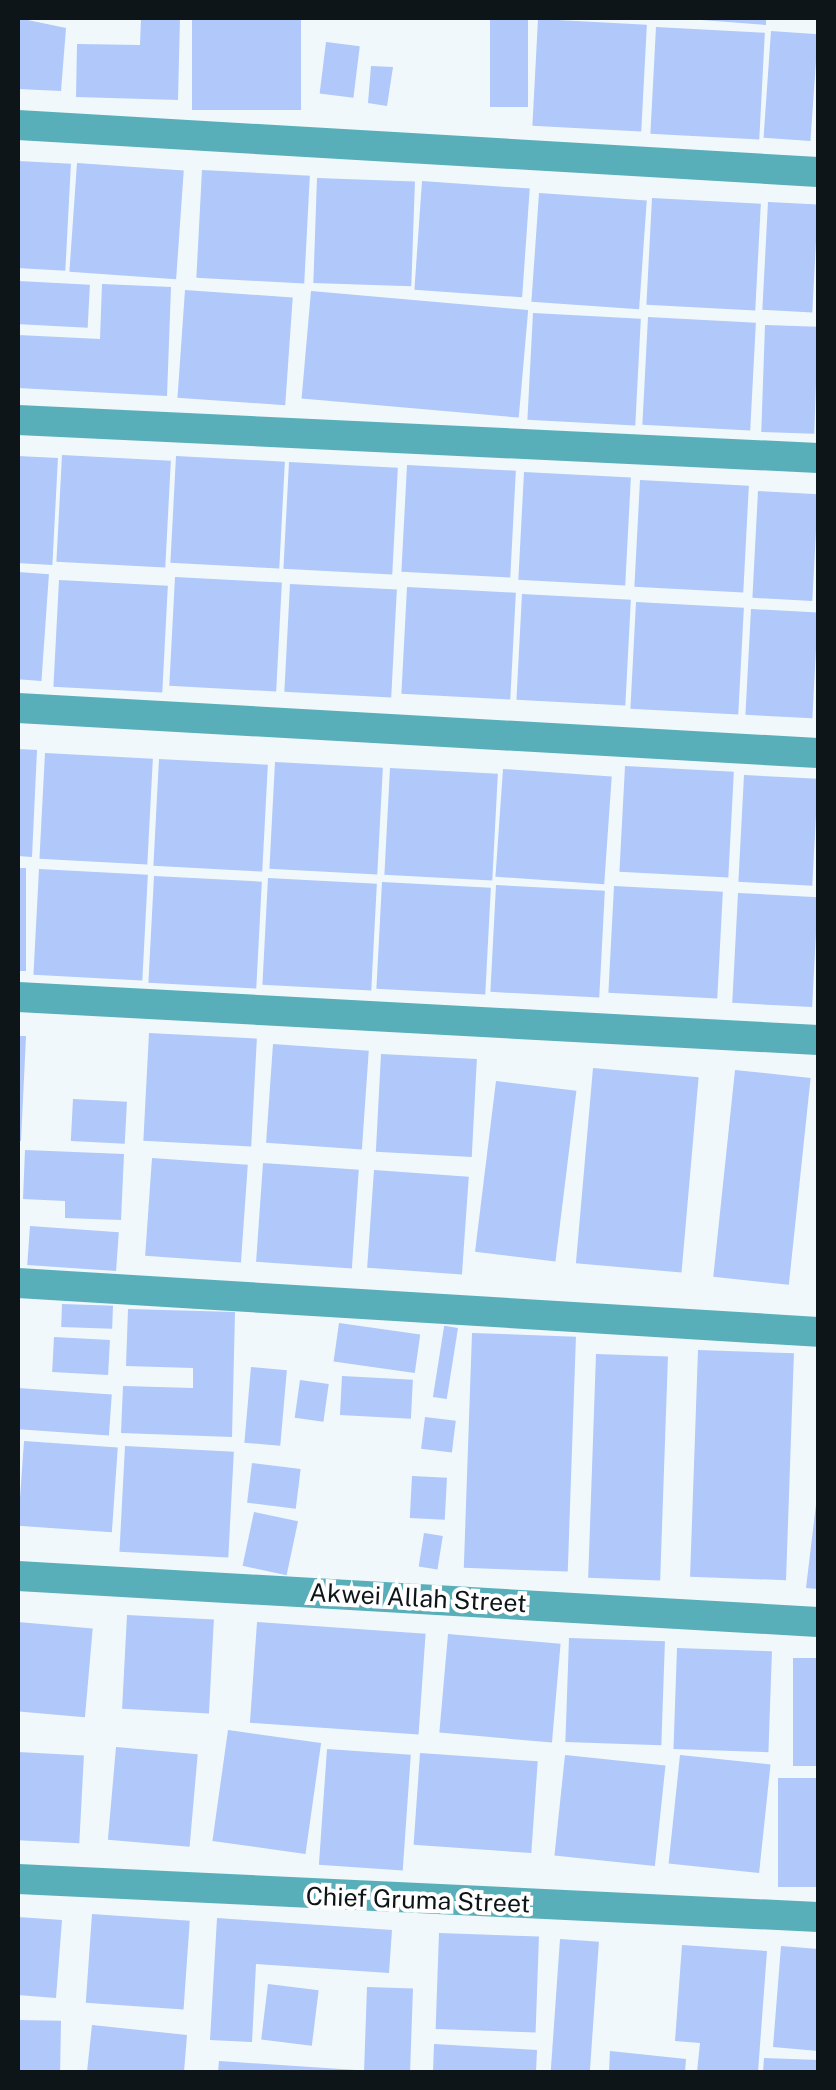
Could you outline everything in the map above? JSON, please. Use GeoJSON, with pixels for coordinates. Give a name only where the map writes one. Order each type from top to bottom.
{"type":"FeatureCollection","features":[{"type":"Feature","properties":{"kind":"street"},"geometry":{"type":"LineString","coordinates":[[18,125],[818,172]]}},
{"type":"Feature","properties":{"kind":"street"},"geometry":{"type":"LineString","coordinates":[[18,420],[818,458]]}},
{"type":"Feature","properties":{"kind":"street"},"geometry":{"type":"LineString","coordinates":[[18,708],[818,753]]}},
{"type":"Feature","properties":{"kind":"street"},"geometry":{"type":"LineString","coordinates":[[18,997],[818,1040]]}},
{"type":"Feature","properties":{"kind":"street"},"geometry":{"type":"LineString","coordinates":[[18,1283],[818,1332]]}},
{"type":"Feature","properties":{"kind":"street","name":"Akwei Allah Street"},"geometry":{"type":"LineString","coordinates":[[18,1576],[818,1622]]}},
{"type":"Feature","properties":{"kind":"street","name":"Chief Gruma Street"},"geometry":{"type":"LineString","coordinates":[[18,1879],[818,1917]]}},
{"type":"Feature","properties":{"kind":"building"},"geometry":{"type":"Polygon","coordinates":[[[18,18],[66,28],[61,91],[18,89],[18,18]]]}},
{"type":"Feature","properties":{"kind":"building"},"geometry":{"type":"Polygon","coordinates":[[[141,18],[180,18],[178,100],[76,97],[77,44],[140,45],[141,18]]]}},
{"type":"Feature","properties":{"kind":"building"},"geometry":{"type":"Polygon","coordinates":[[[192,18],[301,18],[301,110],[192,110],[192,18]]]}},
{"type":"Feature","properties":{"kind":"building"},"geometry":{"type":"Polygon","coordinates":[[[490,18],[528,18],[528,107],[490,107],[490,18]]]}},
{"type":"Feature","properties":{"kind":"building"},"geometry":{"type":"Polygon","coordinates":[[[675,18],[766,18],[766,25],[675,18]]]}},
{"type":"Feature","properties":{"kind":"building"},"geometry":{"type":"Polygon","coordinates":[[[538,19],[647,25],[641,132],[532,126],[538,19]]]}},
{"type":"Feature","properties":{"kind":"building"},"geometry":{"type":"Polygon","coordinates":[[[656,27],[765,33],[759,140],[650,134],[656,27]]]}},
{"type":"Feature","properties":{"kind":"building"},"geometry":{"type":"Polygon","coordinates":[[[771,31],[818,34],[810,141],[764,138],[771,31]]]}},
{"type":"Feature","properties":{"kind":"building"},"geometry":{"type":"Polygon","coordinates":[[[326,42],[360,46],[353,98],[320,94],[326,42]]]}},
{"type":"Feature","properties":{"kind":"building"},"geometry":{"type":"Polygon","coordinates":[[[371,66],[393,67],[387,106],[368,103],[371,66]]]}},
{"type":"Feature","properties":{"kind":"building"},"geometry":{"type":"Polygon","coordinates":[[[18,161],[71,164],[65,271],[18,268],[18,161]]]}},
{"type":"Feature","properties":{"kind":"building"},"geometry":{"type":"Polygon","coordinates":[[[77,163],[184,170],[176,279],[69,272],[77,163]]]}},
{"type":"Feature","properties":{"kind":"building"},"geometry":{"type":"Polygon","coordinates":[[[202,170],[310,176],[304,284],[196,278],[202,170]]]}},
{"type":"Feature","properties":{"kind":"building"},"geometry":{"type":"Polygon","coordinates":[[[317,178],[415,181],[411,286],[313,283],[317,178]]]}},
{"type":"Feature","properties":{"kind":"building"},"geometry":{"type":"Polygon","coordinates":[[[422,181],[530,189],[522,297],[414,290],[422,181]]]}},
{"type":"Feature","properties":{"kind":"building"},"geometry":{"type":"Polygon","coordinates":[[[539,193],[647,201],[639,309],[531,302],[539,193]]]}},
{"type":"Feature","properties":{"kind":"building"},"geometry":{"type":"Polygon","coordinates":[[[652,198],[761,204],[755,311],[646,305],[652,198]]]}},
{"type":"Feature","properties":{"kind":"building"},"geometry":{"type":"Polygon","coordinates":[[[768,202],[818,205],[812,312],[762,310],[768,202]]]}},
{"type":"Feature","properties":{"kind":"building"},"geometry":{"type":"Polygon","coordinates":[[[18,281],[90,285],[88,328],[18,324],[18,281]]]}},
{"type":"Feature","properties":{"kind":"building"},"geometry":{"type":"Polygon","coordinates":[[[102,284],[171,287],[167,396],[18,388],[18,335],[100,339],[102,284]]]}},
{"type":"Feature","properties":{"kind":"building"},"geometry":{"type":"Polygon","coordinates":[[[185,290],[293,298],[285,405],[177,398],[185,290]]]}},
{"type":"Feature","properties":{"kind":"building"},"geometry":{"type":"Polygon","coordinates":[[[311,291],[528,310],[519,418],[302,399],[311,291]]]}},
{"type":"Feature","properties":{"kind":"building"},"geometry":{"type":"Polygon","coordinates":[[[533,313],[641,319],[635,426],[527,420],[533,313]]]}},
{"type":"Feature","properties":{"kind":"building"},"geometry":{"type":"Polygon","coordinates":[[[648,317],[756,323],[750,431],[642,425],[648,317]]]}},
{"type":"Feature","properties":{"kind":"building"},"geometry":{"type":"Polygon","coordinates":[[[765,325],[818,327],[814,434],[761,432],[765,325]]]}},
{"type":"Feature","properties":{"kind":"building"},"geometry":{"type":"Polygon","coordinates":[[[62,455],[171,461],[165,568],[56,562],[62,455]]]}},
{"type":"Feature","properties":{"kind":"building"},"geometry":{"type":"Polygon","coordinates":[[[18,456],[58,458],[52,565],[18,563],[18,456]]]}},
{"type":"Feature","properties":{"kind":"building"},"geometry":{"type":"Polygon","coordinates":[[[176,456],[285,462],[279,569],[170,563],[176,456]]]}},
{"type":"Feature","properties":{"kind":"building"},"geometry":{"type":"Polygon","coordinates":[[[289,462],[398,468],[392,575],[283,569],[289,462]]]}},
{"type":"Feature","properties":{"kind":"building"},"geometry":{"type":"Polygon","coordinates":[[[407,465],[516,471],[510,578],[401,572],[407,465]]]}},
{"type":"Feature","properties":{"kind":"building"},"geometry":{"type":"Polygon","coordinates":[[[524,472],[631,478],[625,585],[518,580],[524,472]]]}},
{"type":"Feature","properties":{"kind":"building"},"geometry":{"type":"Polygon","coordinates":[[[640,480],[749,486],[743,593],[634,587],[640,480]]]}},
{"type":"Feature","properties":{"kind":"building"},"geometry":{"type":"Polygon","coordinates":[[[758,491],[818,494],[812,601],[752,598],[758,491]]]}},
{"type":"Feature","properties":{"kind":"building"},"geometry":{"type":"Polygon","coordinates":[[[18,572],[49,574],[41,681],[18,679],[18,572]]]}},
{"type":"Feature","properties":{"kind":"building"},"geometry":{"type":"Polygon","coordinates":[[[175,577],[282,583],[276,691],[169,686],[175,577]]]}},
{"type":"Feature","properties":{"kind":"building"},"geometry":{"type":"Polygon","coordinates":[[[59,580],[168,586],[162,693],[53,687],[59,580]]]}},
{"type":"Feature","properties":{"kind":"building"},"geometry":{"type":"Polygon","coordinates":[[[290,584],[397,590],[391,697],[284,692],[290,584]]]}},
{"type":"Feature","properties":{"kind":"building"},"geometry":{"type":"Polygon","coordinates":[[[407,587],[516,593],[510,700],[401,694],[407,587]]]}},
{"type":"Feature","properties":{"kind":"building"},"geometry":{"type":"Polygon","coordinates":[[[522,594],[631,600],[625,706],[516,700],[522,594]]]}},
{"type":"Feature","properties":{"kind":"building"},"geometry":{"type":"Polygon","coordinates":[[[636,602],[744,608],[738,715],[630,709],[636,602]]]}},
{"type":"Feature","properties":{"kind":"building"},"geometry":{"type":"Polygon","coordinates":[[[751,609],[818,613],[812,718],[745,715],[751,609]]]}},
{"type":"Feature","properties":{"kind":"building"},"geometry":{"type":"Polygon","coordinates":[[[18,749],[37,750],[32,857],[18,856],[18,749]]]}},
{"type":"Feature","properties":{"kind":"building"},"geometry":{"type":"Polygon","coordinates":[[[45,753],[153,759],[147,865],[39,859],[45,753]]]}},
{"type":"Feature","properties":{"kind":"building"},"geometry":{"type":"Polygon","coordinates":[[[159,759],[268,765],[262,872],[153,866],[159,759]]]}},
{"type":"Feature","properties":{"kind":"building"},"geometry":{"type":"Polygon","coordinates":[[[275,762],[383,768],[377,875],[269,869],[275,762]]]}},
{"type":"Feature","properties":{"kind":"building"},"geometry":{"type":"Polygon","coordinates":[[[625,766],[734,772],[728,878],[619,872],[625,766]]]}},
{"type":"Feature","properties":{"kind":"building"},"geometry":{"type":"Polygon","coordinates":[[[390,768],[498,774],[492,881],[384,875],[390,768]]]}},
{"type":"Feature","properties":{"kind":"building"},"geometry":{"type":"Polygon","coordinates":[[[503,769],[612,777],[604,884],[495,877],[503,769]]]}},
{"type":"Feature","properties":{"kind":"building"},"geometry":{"type":"Polygon","coordinates":[[[744,775],[818,779],[812,886],[738,882],[744,775]]]}},
{"type":"Feature","properties":{"kind":"building"},"geometry":{"type":"Polygon","coordinates":[[[18,868],[26,868],[26,971],[18,971],[18,868]]]}},
{"type":"Feature","properties":{"kind":"building"},"geometry":{"type":"Polygon","coordinates":[[[39,869],[148,875],[142,981],[33,975],[39,869]]]}},
{"type":"Feature","properties":{"kind":"building"},"geometry":{"type":"Polygon","coordinates":[[[154,876],[262,882],[256,989],[148,983],[154,876]]]}},
{"type":"Feature","properties":{"kind":"building"},"geometry":{"type":"Polygon","coordinates":[[[268,878],[377,884],[371,991],[262,985],[268,878]]]}},
{"type":"Feature","properties":{"kind":"building"},"geometry":{"type":"Polygon","coordinates":[[[382,882],[491,888],[485,995],[376,989],[382,882]]]}},
{"type":"Feature","properties":{"kind":"building"},"geometry":{"type":"Polygon","coordinates":[[[496,885],[605,891],[599,998],[490,992],[496,885]]]}},
{"type":"Feature","properties":{"kind":"building"},"geometry":{"type":"Polygon","coordinates":[[[614,886],[723,892],[717,999],[608,993],[614,886]]]}},
{"type":"Feature","properties":{"kind":"building"},"geometry":{"type":"Polygon","coordinates":[[[738,893],[818,897],[812,1007],[732,1003],[738,893]]]}},
{"type":"Feature","properties":{"kind":"building"},"geometry":{"type":"Polygon","coordinates":[[[149,1033],[257,1039],[251,1147],[143,1141],[149,1033]]]}},
{"type":"Feature","properties":{"kind":"building"},"geometry":{"type":"Polygon","coordinates":[[[18,1036],[26,1036],[21,1141],[18,1141],[18,1036]]]}},
{"type":"Feature","properties":{"kind":"building"},"geometry":{"type":"Polygon","coordinates":[[[273,1044],[369,1051],[362,1149],[266,1143],[273,1044]]]}},
{"type":"Feature","properties":{"kind":"building"},"geometry":{"type":"Polygon","coordinates":[[[381,1054],[477,1059],[472,1157],[376,1152],[381,1054]]]}},
{"type":"Feature","properties":{"kind":"building"},"geometry":{"type":"Polygon","coordinates":[[[593,1068],[699,1077],[682,1272],[576,1263],[593,1068]]]}},
{"type":"Feature","properties":{"kind":"building"},"geometry":{"type":"Polygon","coordinates":[[[735,1070],[811,1078],[789,1285],[713,1277],[735,1070]]]}},
{"type":"Feature","properties":{"kind":"building"},"geometry":{"type":"Polygon","coordinates":[[[496,1081],[576,1091],[555,1262],[475,1252],[496,1081]]]}},
{"type":"Feature","properties":{"kind":"building"},"geometry":{"type":"Polygon","coordinates":[[[73,1099],[127,1102],[125,1144],[71,1141],[73,1099]]]}},
{"type":"Feature","properties":{"kind":"building"},"geometry":{"type":"Polygon","coordinates":[[[25,1150],[124,1154],[121,1220],[65,1218],[65,1201],[23,1199],[25,1150]]]}},
{"type":"Feature","properties":{"kind":"building"},"geometry":{"type":"Polygon","coordinates":[[[152,1158],[248,1165],[241,1262],[145,1256],[152,1158]]]}},
{"type":"Feature","properties":{"kind":"building"},"geometry":{"type":"Polygon","coordinates":[[[263,1163],[359,1170],[352,1268],[256,1262],[263,1163]]]}},
{"type":"Feature","properties":{"kind":"building"},"geometry":{"type":"Polygon","coordinates":[[[374,1170],[469,1177],[462,1274],[367,1268],[374,1170]]]}},
{"type":"Feature","properties":{"kind":"building"},"geometry":{"type":"Polygon","coordinates":[[[30,1226],[119,1232],[116,1271],[27,1265],[30,1226]]]}},
{"type":"Feature","properties":{"kind":"building"},"geometry":{"type":"Polygon","coordinates":[[[62,1304],[113,1306],[112,1329],[61,1327],[62,1304]]]}},
{"type":"Feature","properties":{"kind":"building"},"geometry":{"type":"Polygon","coordinates":[[[128,1309],[235,1312],[232,1437],[121,1433],[123,1386],[193,1388],[193,1368],[126,1366],[128,1309]]]}},
{"type":"Feature","properties":{"kind":"building"},"geometry":{"type":"Polygon","coordinates":[[[339,1323],[420,1334],[415,1373],[334,1362],[339,1323]]]}},
{"type":"Feature","properties":{"kind":"building"},"geometry":{"type":"Polygon","coordinates":[[[444,1326],[458,1328],[447,1399],[433,1397],[444,1326]]]}},
{"type":"Feature","properties":{"kind":"building"},"geometry":{"type":"Polygon","coordinates":[[[472,1333],[576,1337],[568,1571],[464,1568],[472,1333]]]}},
{"type":"Feature","properties":{"kind":"building"},"geometry":{"type":"Polygon","coordinates":[[[54,1337],[110,1340],[108,1375],[52,1372],[54,1337]]]}},
{"type":"Feature","properties":{"kind":"building"},"geometry":{"type":"Polygon","coordinates":[[[698,1350],[794,1353],[786,1580],[690,1577],[698,1350]]]}},
{"type":"Feature","properties":{"kind":"building"},"geometry":{"type":"Polygon","coordinates":[[[596,1354],[668,1357],[660,1580],[588,1578],[596,1354]]]}},
{"type":"Feature","properties":{"kind":"building"},"geometry":{"type":"Polygon","coordinates":[[[251,1367],[287,1370],[280,1446],[244,1443],[251,1367]]]}},
{"type":"Feature","properties":{"kind":"building"},"geometry":{"type":"Polygon","coordinates":[[[342,1376],[413,1380],[411,1419],[340,1415],[342,1376]]]}},
{"type":"Feature","properties":{"kind":"building"},"geometry":{"type":"Polygon","coordinates":[[[300,1380],[329,1384],[323,1422],[295,1418],[300,1380]]]}},
{"type":"Feature","properties":{"kind":"building"},"geometry":{"type":"Polygon","coordinates":[[[18,1388],[112,1395],[109,1435],[18,1429],[18,1388]]]}},
{"type":"Feature","properties":{"kind":"building"},"geometry":{"type":"Polygon","coordinates":[[[425,1417],[456,1421],[452,1453],[421,1449],[425,1417]]]}},
{"type":"Feature","properties":{"kind":"building"},"geometry":{"type":"Polygon","coordinates":[[[24,1441],[118,1448],[112,1532],[18,1526],[24,1441]]]}},
{"type":"Feature","properties":{"kind":"building"},"geometry":{"type":"Polygon","coordinates":[[[125,1446],[234,1452],[228,1558],[119,1552],[125,1446]]]}},
{"type":"Feature","properties":{"kind":"building"},"geometry":{"type":"Polygon","coordinates":[[[252,1463],[301,1469],[296,1509],[247,1503],[252,1463]]]}},
{"type":"Feature","properties":{"kind":"building"},"geometry":{"type":"Polygon","coordinates":[[[412,1476],[447,1478],[445,1520],[410,1518],[412,1476]]]}},
{"type":"Feature","properties":{"kind":"building"},"geometry":{"type":"Polygon","coordinates":[[[818,1488],[818,1589],[806,1588],[818,1488]]]}},
{"type":"Feature","properties":{"kind":"building"},"geometry":{"type":"Polygon","coordinates":[[[254,1512],[298,1521],[287,1575],[243,1566],[254,1512]]]}},
{"type":"Feature","properties":{"kind":"building"},"geometry":{"type":"Polygon","coordinates":[[[424,1533],[443,1536],[437,1570],[419,1567],[424,1533]]]}},
{"type":"Feature","properties":{"kind":"building"},"geometry":{"type":"Polygon","coordinates":[[[127,1615],[214,1620],[209,1713],[122,1709],[127,1615]]]}},
{"type":"Feature","properties":{"kind":"building"},"geometry":{"type":"Polygon","coordinates":[[[18,1622],[93,1629],[85,1717],[18,1711],[18,1622]]]}},
{"type":"Feature","properties":{"kind":"building"},"geometry":{"type":"Polygon","coordinates":[[[257,1622],[426,1634],[419,1735],[250,1723],[257,1622]]]}},
{"type":"Feature","properties":{"kind":"building"},"geometry":{"type":"Polygon","coordinates":[[[448,1634],[561,1644],[552,1742],[439,1733],[448,1634]]]}},
{"type":"Feature","properties":{"kind":"building"},"geometry":{"type":"Polygon","coordinates":[[[569,1638],[665,1641],[661,1745],[565,1742],[569,1638]]]}},
{"type":"Feature","properties":{"kind":"building"},"geometry":{"type":"Polygon","coordinates":[[[677,1648],[772,1651],[768,1752],[673,1749],[677,1648]]]}},
{"type":"Feature","properties":{"kind":"building"},"geometry":{"type":"Polygon","coordinates":[[[793,1658],[818,1658],[818,1766],[793,1766],[793,1658]]]}},
{"type":"Feature","properties":{"kind":"building"},"geometry":{"type":"Polygon","coordinates":[[[228,1730],[321,1743],[305,1854],[212,1841],[228,1730]]]}},
{"type":"Feature","properties":{"kind":"building"},"geometry":{"type":"Polygon","coordinates":[[[116,1747],[198,1754],[190,1847],[108,1840],[116,1747]]]}},
{"type":"Feature","properties":{"kind":"building"},"geometry":{"type":"Polygon","coordinates":[[[327,1749],[411,1755],[403,1871],[319,1865],[327,1749]]]}},
{"type":"Feature","properties":{"kind":"building"},"geometry":{"type":"Polygon","coordinates":[[[18,1752],[84,1755],[79,1843],[18,1840],[18,1752]]]}},
{"type":"Feature","properties":{"kind":"building"},"geometry":{"type":"Polygon","coordinates":[[[420,1753],[538,1761],[531,1853],[414,1845],[420,1753]]]}},
{"type":"Feature","properties":{"kind":"building"},"geometry":{"type":"Polygon","coordinates":[[[565,1755],[665,1766],[655,1866],[554,1855],[565,1755]]]}},
{"type":"Feature","properties":{"kind":"building"},"geometry":{"type":"Polygon","coordinates":[[[680,1755],[771,1765],[759,1873],[669,1863],[680,1755]]]}},
{"type":"Feature","properties":{"kind":"building"},"geometry":{"type":"Polygon","coordinates":[[[778,1778],[818,1778],[818,1887],[778,1887],[778,1778]]]}},
{"type":"Feature","properties":{"kind":"building"},"geometry":{"type":"Polygon","coordinates":[[[92,1914],[190,1921],[184,2010],[86,2003],[92,1914]]]}},
{"type":"Feature","properties":{"kind":"building"},"geometry":{"type":"Polygon","coordinates":[[[18,1917],[62,1920],[56,1998],[18,1995],[18,1917]]]}},
{"type":"Feature","properties":{"kind":"building"},"geometry":{"type":"Polygon","coordinates":[[[217,1918],[392,1930],[389,1973],[256,1964],[252,2042],[210,2040],[217,1918]]]}},
{"type":"Feature","properties":{"kind":"building"},"geometry":{"type":"Polygon","coordinates":[[[439,1933],[539,1936],[536,2032],[436,2029],[439,1933]]]}},
{"type":"Feature","properties":{"kind":"building"},"geometry":{"type":"Polygon","coordinates":[[[560,1939],[599,1942],[590,2072],[551,2072],[560,1939]]]}},
{"type":"Feature","properties":{"kind":"building"},"geometry":{"type":"Polygon","coordinates":[[[682,1945],[767,1951],[758,2072],[697,2072],[700,2043],[675,2041],[682,1945]]]}},
{"type":"Feature","properties":{"kind":"building"},"geometry":{"type":"Polygon","coordinates":[[[781,1946],[818,1949],[818,2051],[773,2047],[781,1946]]]}},
{"type":"Feature","properties":{"kind":"building"},"geometry":{"type":"Polygon","coordinates":[[[268,1984],[319,1990],[312,2046],[261,2040],[268,1984]]]}},
{"type":"Feature","properties":{"kind":"building"},"geometry":{"type":"Polygon","coordinates":[[[367,1987],[413,1989],[410,2072],[364,2072],[367,1987]]]}},
{"type":"Feature","properties":{"kind":"building"},"geometry":{"type":"Polygon","coordinates":[[[18,2020],[61,2021],[60,2072],[18,2072],[18,2020]]]}},
{"type":"Feature","properties":{"kind":"building"},"geometry":{"type":"Polygon","coordinates":[[[92,2025],[187,2035],[184,2072],[87,2072],[92,2025]]]}},
{"type":"Feature","properties":{"kind":"building"},"geometry":{"type":"Polygon","coordinates":[[[434,2044],[537,2050],[536,2072],[433,2072],[434,2044]]]}},
{"type":"Feature","properties":{"kind":"building"},"geometry":{"type":"Polygon","coordinates":[[[610,2051],[686,2059],[685,2072],[609,2072],[610,2051]]]}},
{"type":"Feature","properties":{"kind":"building"},"geometry":{"type":"Polygon","coordinates":[[[764,2058],[818,2060],[818,2072],[763,2072],[764,2058]]]}},
{"type":"Feature","properties":{"kind":"building"},"geometry":{"type":"Polygon","coordinates":[[[219,2061],[356,2070],[356,2072],[218,2072],[219,2061]]]}}]}
